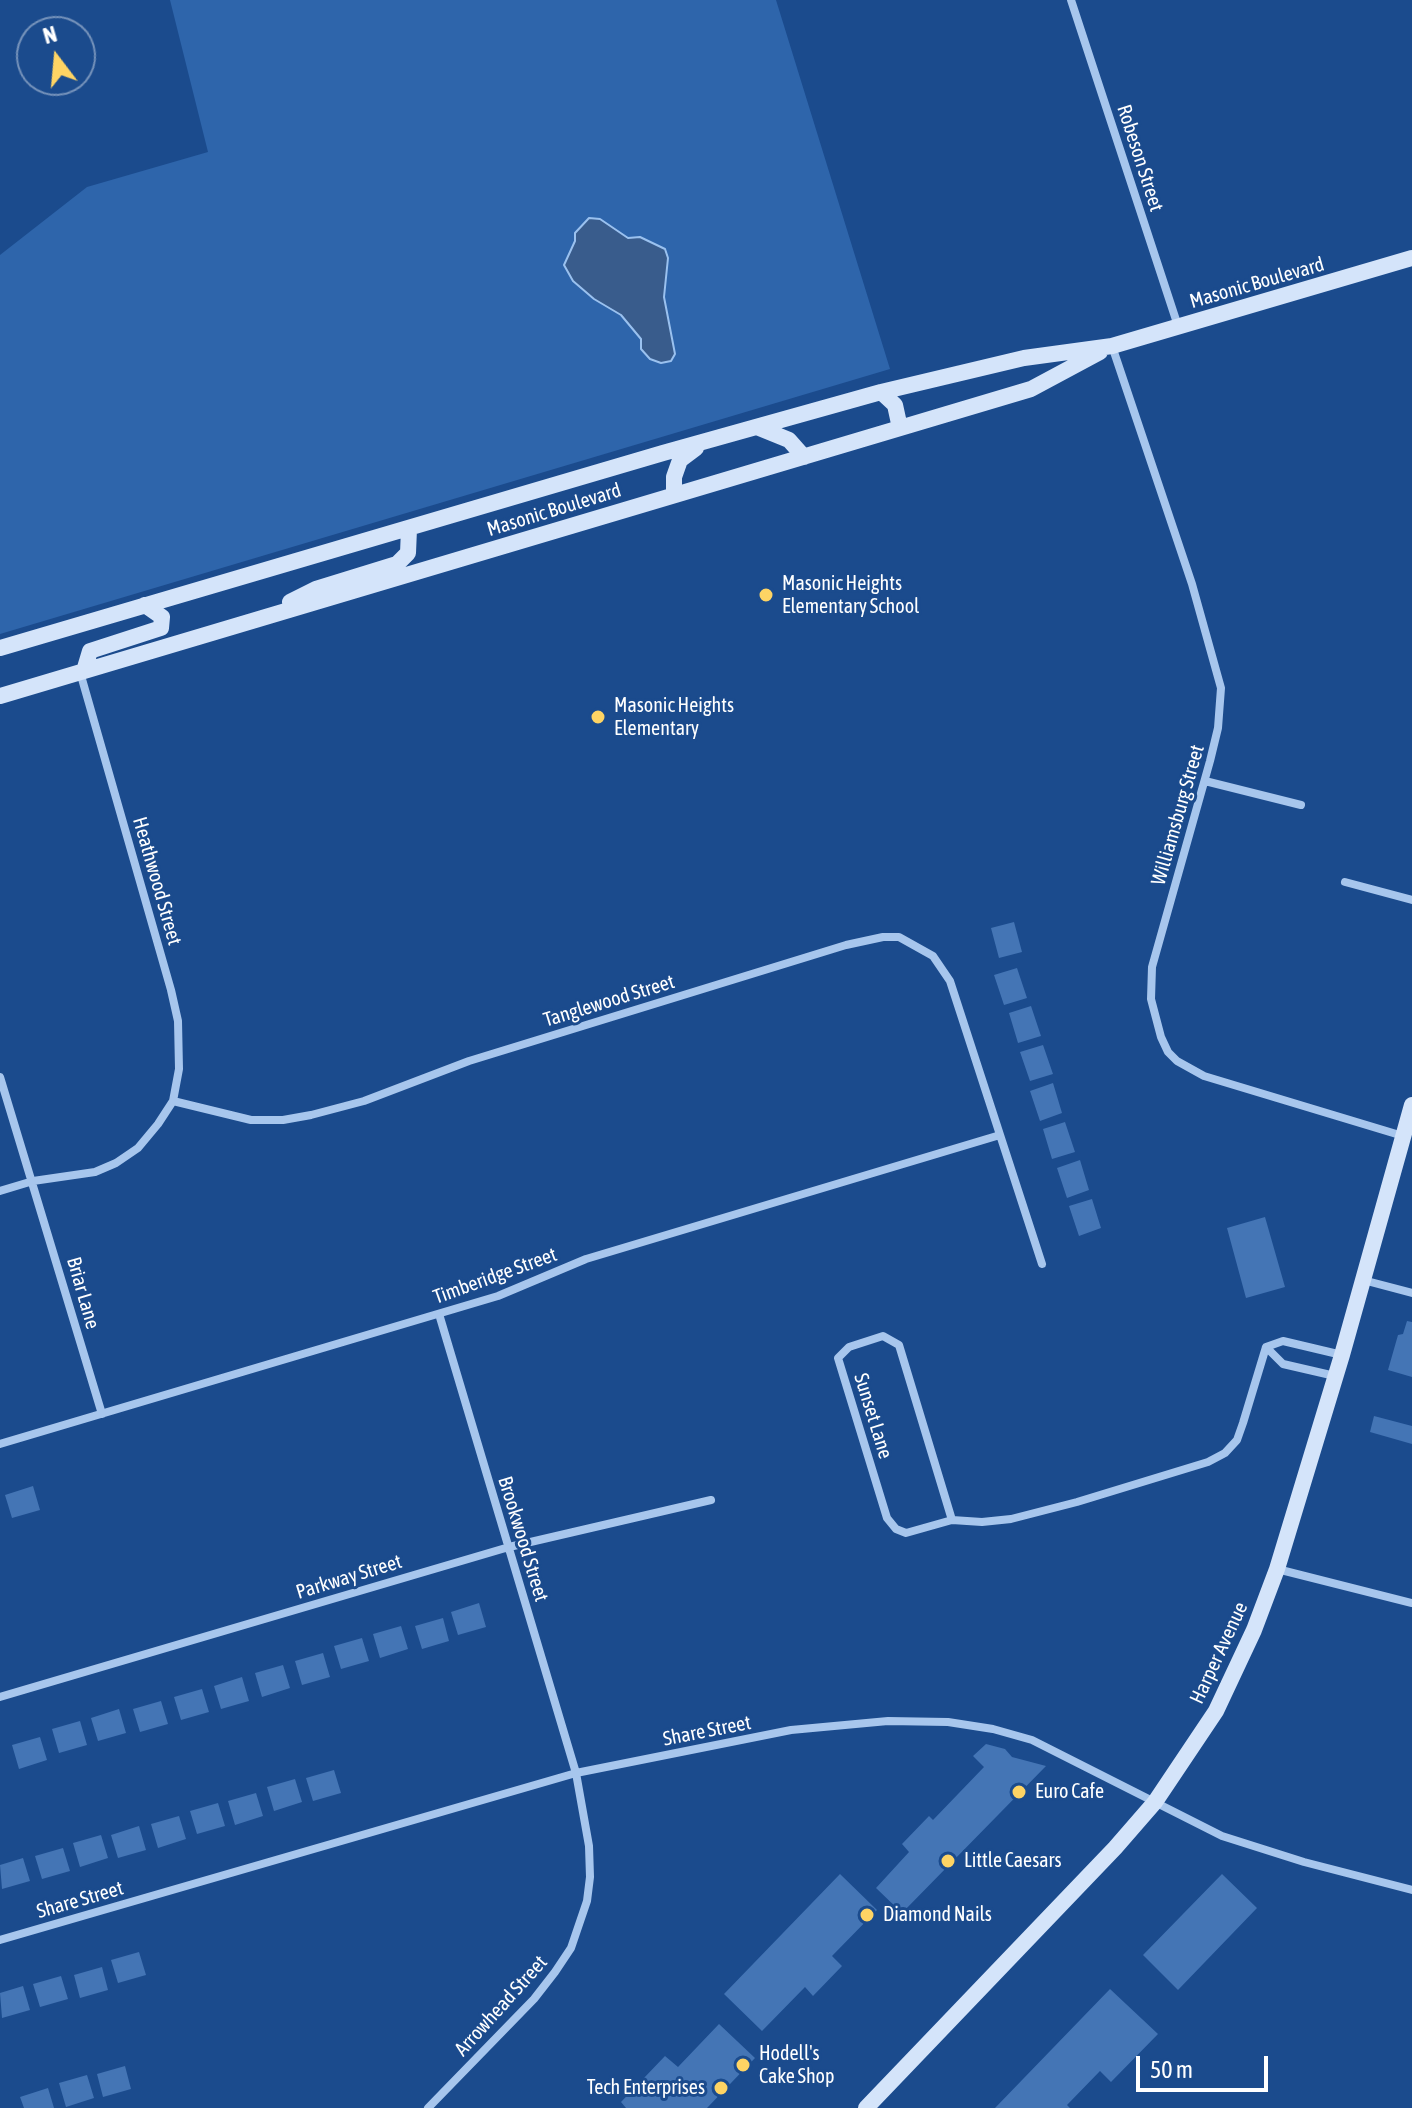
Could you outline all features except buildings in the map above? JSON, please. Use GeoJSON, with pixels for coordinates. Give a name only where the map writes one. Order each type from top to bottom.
{"type":"FeatureCollection","features":[{"type":"Feature","properties":{"kind":"main road","name":"Masonic Boulevard"},"geometry":{"type":"LineString","coordinates":[[0,648],[881,392],[1024,358],[1112,346],[1412,258]]}},
{"type":"Feature","properties":{"kind":"main road","name":"Masonic Boulevard"},"geometry":{"type":"LineString","coordinates":[[0,696],[1031,389],[1112,346]]}},
{"type":"Feature","properties":{"kind":"main road"},"geometry":{"type":"LineString","coordinates":[[881,392],[895,405],[900,428]]}},
{"type":"Feature","properties":{"kind":"main road"},"geometry":{"type":"LineString","coordinates":[[757,427],[789,440],[804,457]]}},
{"type":"Feature","properties":{"kind":"main road"},"geometry":{"type":"LineString","coordinates":[[674,495],[674,477],[680,460],[703,442]]}},
{"type":"Feature","properties":{"kind":"main road"},"geometry":{"type":"LineString","coordinates":[[253,621],[316,589],[397,564],[408,553],[409,529]]}},
{"type":"Feature","properties":{"kind":"main road"},"geometry":{"type":"LineString","coordinates":[[82,672],[90,651],[161,628],[162,617],[145,605]]}},
{"type":"Feature","properties":{"kind":"main road","name":"Harper Avenue"},"geometry":{"type":"LineString","coordinates":[[866,2108],[1069,1898],[1155,1802],[1216,1711],[1248,1643],[1277,1569],[1342,1355],[1412,1105]]}},
{"type":"Feature","properties":{"kind":"street","name":"Robeson Street"},"geometry":{"type":"LineString","coordinates":[[1071,0],[1178,326]]}},
{"type":"Feature","properties":{"kind":"street","name":"Williamsburg Street"},"geometry":{"type":"LineString","coordinates":[[1112,346],[1218,670],[1221,706],[1205,781],[1152,967],[1150,983],[1154,1018],[1168,1052],[1189,1070],[1403,1136]]}},
{"type":"Feature","properties":{"kind":"street","name":"Heathwood Street"},"geometry":{"type":"LineString","coordinates":[[82,672],[178,1021],[179,1069],[173,1101]]}},
{"type":"Feature","properties":{"kind":"street"},"geometry":{"type":"LineString","coordinates":[[1205,781],[1301,805]]}},
{"type":"Feature","properties":{"kind":"street"},"geometry":{"type":"LineString","coordinates":[[1345,882],[1412,900]]}},
{"type":"Feature","properties":{"kind":"street","name":"Tanglewood Street"},"geometry":{"type":"LineString","coordinates":[[173,1101],[251,1120],[283,1120],[311,1115],[364,1101],[484,1057],[846,945],[899,937],[933,956],[950,981],[1042,1264]]}},
{"type":"Feature","properties":{"kind":"street","name":"Briar Lane"},"geometry":{"type":"LineString","coordinates":[[0,1077],[102,1414]]}},
{"type":"Feature","properties":{"kind":"street"},"geometry":{"type":"LineString","coordinates":[[0,1191],[33,1181],[95,1172],[116,1163],[149,1136],[173,1101]]}},
{"type":"Feature","properties":{"kind":"street","name":"Timberidge Street"},"geometry":{"type":"LineString","coordinates":[[0,1444],[498,1296],[586,1259],[1000,1135]]}},
{"type":"Feature","properties":{"kind":"street"},"geometry":{"type":"LineString","coordinates":[[1362,1280],[1412,1293]]}},
{"type":"Feature","properties":{"kind":"street","name":"Brookwood Street"},"geometry":{"type":"LineString","coordinates":[[439,1314],[576,1773]]}},
{"type":"Feature","properties":{"kind":"street","name":"Sunset Lane"},"geometry":{"type":"LineString","coordinates":[[952,1520],[899,1345],[883,1336],[849,1347],[838,1358],[887,1518],[896,1529],[906,1533],[952,1520],[982,1522],[1011,1519],[1208,1462],[1225,1453],[1237,1440],[1266,1347]]}},
{"type":"Feature","properties":{"kind":"street"},"geometry":{"type":"LineString","coordinates":[[1335,1376],[1283,1364],[1266,1347],[1283,1341],[1342,1355]]}},
{"type":"Feature","properties":{"kind":"street","name":"Parkway Street"},"geometry":{"type":"LineString","coordinates":[[0,1697],[509,1547],[711,1500]]}},
{"type":"Feature","properties":{"kind":"street"},"geometry":{"type":"LineString","coordinates":[[1277,1569],[1412,1603]]}},
{"type":"Feature","properties":{"kind":"street","name":"Share Street"},"geometry":{"type":"LineString","coordinates":[[0,1940],[576,1773],[791,1730],[888,1721],[948,1722],[993,1729],[1032,1740],[1222,1836],[1412,1890]]}},
{"type":"Feature","properties":{"kind":"street","name":"Arrowhead Street"},"geometry":{"type":"LineString","coordinates":[[428,2108],[534,1999],[571,1948],[587,1901],[590,1877],[589,1846],[576,1773]]}},
{"type":"Feature","properties":{"kind":"shaded area"},"geometry":{"type":"Polygon","coordinates":[[[170,0],[776,0],[890,369],[0,634],[0,255],[87,187],[208,152],[170,0]]]}},
{"type":"Feature","properties":{"kind":"shaded area"},"geometry":{"type":"Polygon","coordinates":[[[589,218],[600,219],[628,238],[640,237],[665,249],[668,258],[664,297],[675,354],[671,361],[661,363],[650,359],[641,349],[641,339],[621,315],[594,299],[573,281],[564,265],[575,241],[575,233],[589,218]]]}},
{"type":"Feature","properties":{"kind":"place","name":"Masonic Heights Elementary School"},"geometry":{"type":"Point","coordinates":[766,595]}},
{"type":"Feature","properties":{"kind":"place","name":"Masonic Heights Elementary"},"geometry":{"type":"Point","coordinates":[598,717]}},
{"type":"Feature","properties":{"kind":"place","name":"Euro Cafe"},"geometry":{"type":"Point","coordinates":[1019,1792]}},
{"type":"Feature","properties":{"kind":"place","name":"Little Caesars"},"geometry":{"type":"Point","coordinates":[948,1861]}},
{"type":"Feature","properties":{"kind":"place","name":"Diamond Nails"},"geometry":{"type":"Point","coordinates":[867,1915]}},
{"type":"Feature","properties":{"kind":"place","name":"Hodell's Cake Shop"},"geometry":{"type":"Point","coordinates":[743,2065]}},
{"type":"Feature","properties":{"kind":"place","name":"Tech Enterprises"},"geometry":{"type":"Point","coordinates":[721,2088]}}]}
